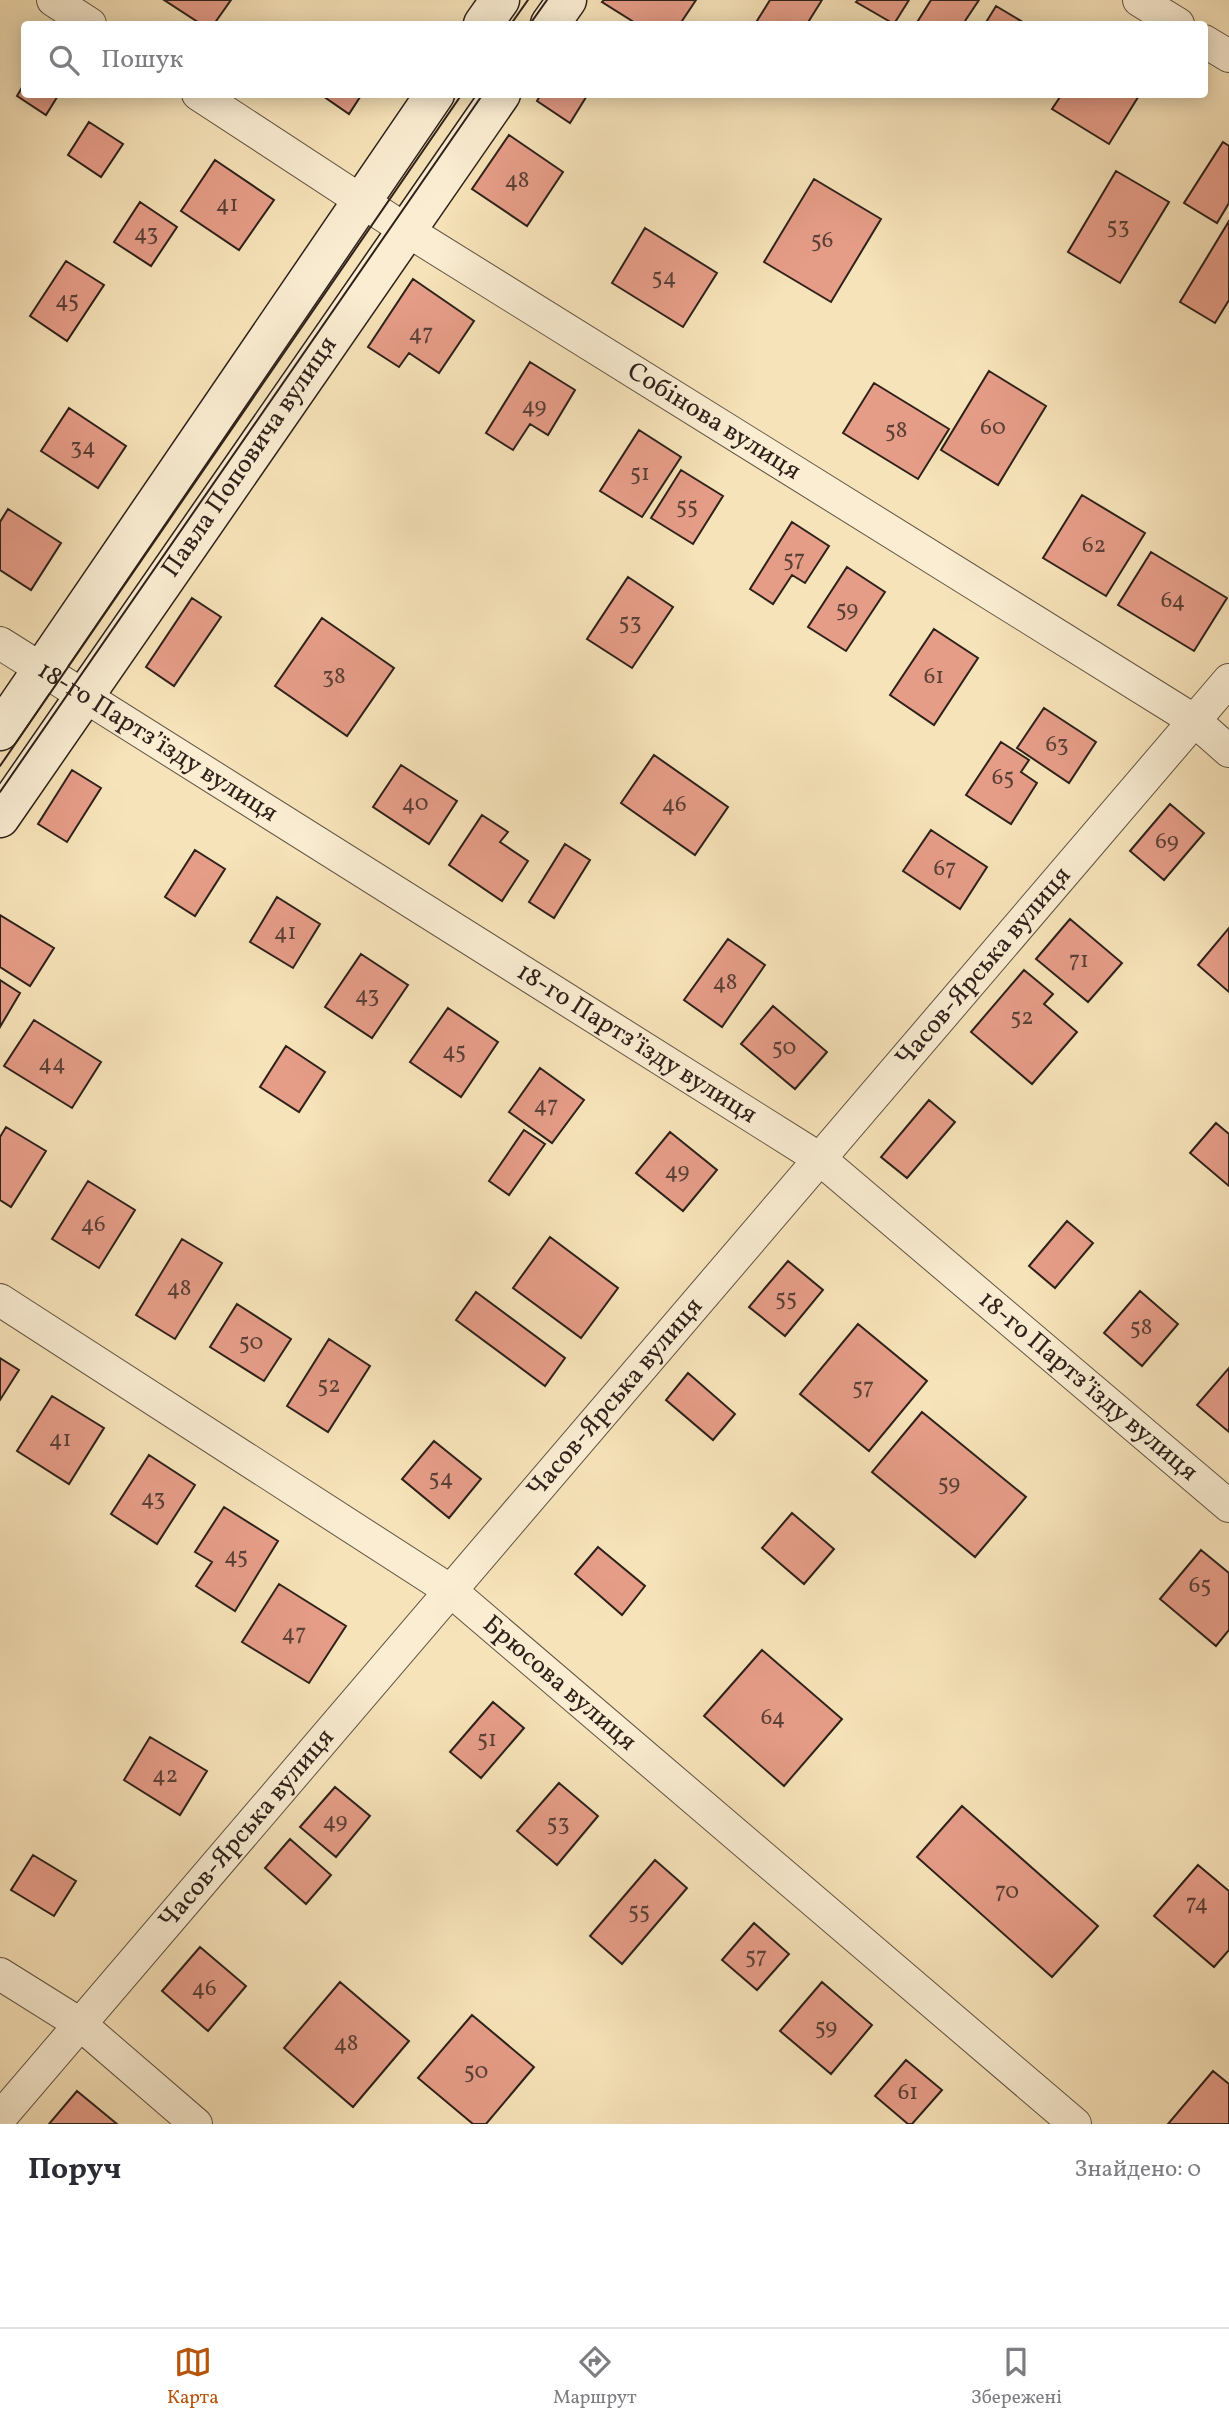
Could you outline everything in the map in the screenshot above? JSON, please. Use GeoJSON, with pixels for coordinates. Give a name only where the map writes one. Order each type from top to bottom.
{"type":"FeatureCollection","features":[{"type":"Feature","properties":{"kind":"main road"},"geometry":{"type":"LineString","coordinates":[[485,21],[500,0]]}},
{"type":"Feature","properties":{"kind":"main road"},"geometry":{"type":"LineString","coordinates":[[552,21],[567,0]]}},
{"type":"Feature","properties":{"kind":"main road","name":"Павла Поповича вулиця"},"geometry":{"type":"LineString","coordinates":[[0,731],[432,98]]}},
{"type":"Feature","properties":{"kind":"main road","name":"Павла Поповича вулиця"},"geometry":{"type":"LineString","coordinates":[[0,818],[497,98]]}},
{"type":"Feature","properties":{"kind":"street"},"geometry":{"type":"LineString","coordinates":[[53,0],[85,21]]}},
{"type":"Feature","properties":{"kind":"street"},"geometry":{"type":"LineString","coordinates":[[1139,0],[1173,21]]}},
{"type":"Feature","properties":{"kind":"street"},"geometry":{"type":"LineString","coordinates":[[1208,43],[1229,56]]}},
{"type":"Feature","properties":{"kind":"street","name":"Собінова вулиця"},"geometry":{"type":"LineString","coordinates":[[204,98],[406,229],[1195,722],[1229,751]]}},
{"type":"Feature","properties":{"kind":"street","name":"18-го Партз’їзду вулиця"},"geometry":{"type":"LineString","coordinates":[[0,643],[820,1159],[1229,1507]]}},
{"type":"Feature","properties":{"kind":"street","name":"Часов-Ярська вулиця"},"geometry":{"type":"LineString","coordinates":[[0,2118],[1229,680]]}},
{"type":"Feature","properties":{"kind":"street","name":"Брюсова вулиця"},"geometry":{"type":"LineString","coordinates":[[0,1300],[451,1591],[1075,2124]]}},
{"type":"Feature","properties":{"kind":"street"},"geometry":{"type":"LineString","coordinates":[[0,1974],[80,2024],[197,2124]]}},
{"type":"Feature","properties":{"kind":"building"},"geometry":{"type":"Polygon","coordinates":[[[164,0],[231,0],[216,21],[196,21],[164,0]]]}},
{"type":"Feature","properties":{"kind":"building"},"geometry":{"type":"Polygon","coordinates":[[[696,0],[682,21],[632,21],[602,2],[696,0]]]}},
{"type":"Feature","properties":{"kind":"building"},"geometry":{"type":"Polygon","coordinates":[[[770,0],[822,0],[809,21],[757,21],[770,0]]]}},
{"type":"Feature","properties":{"kind":"building"},"geometry":{"type":"Polygon","coordinates":[[[909,0],[896,21],[889,21],[856,2],[909,0]]]}},
{"type":"Feature","properties":{"kind":"building"},"geometry":{"type":"Polygon","coordinates":[[[931,0],[979,0],[965,21],[918,21],[931,0]]]}},
{"type":"Feature","properties":{"kind":"building"},"geometry":{"type":"Polygon","coordinates":[[[996,6],[1021,21],[987,21],[996,6]]]}},
{"type":"Feature","properties":{"kind":"building"},"geometry":{"type":"Polygon","coordinates":[[[21,89],[21,98],[57,98],[46,115],[17,96],[21,89]]]}},
{"type":"Feature","properties":{"kind":"building"},"geometry":{"type":"Polygon","coordinates":[[[326,98],[359,98],[349,114],[326,98]]]}},
{"type":"Feature","properties":{"kind":"building"},"geometry":{"type":"Polygon","coordinates":[[[539,98],[586,98],[570,123],[537,101],[539,98]]]}},
{"type":"Feature","properties":{"kind":"building"},"geometry":{"type":"Polygon","coordinates":[[[1059,98],[1138,98],[1109,144],[1052,109],[1059,98]]]}},
{"type":"Feature","properties":{"kind":"building"},"geometry":{"type":"Polygon","coordinates":[[[89,122],[123,144],[101,177],[68,155],[89,122]]]}},
{"type":"Feature","properties":{"kind":"building"},"geometry":{"type":"Polygon","coordinates":[[[509,135],[563,172],[527,226],[472,189],[509,135]]]}},
{"type":"Feature","properties":{"kind":"building"},"geometry":{"type":"Polygon","coordinates":[[[1223,142],[1229,146],[1229,203],[1217,223],[1184,203],[1223,142]]]}},
{"type":"Feature","properties":{"kind":"building"},"geometry":{"type":"Polygon","coordinates":[[[215,160],[274,200],[239,250],[181,211],[215,160]]]}},
{"type":"Feature","properties":{"kind":"building"},"geometry":{"type":"Polygon","coordinates":[[[1116,171],[1169,202],[1120,283],[1068,252],[1116,171]]]}},
{"type":"Feature","properties":{"kind":"building"},"geometry":{"type":"Polygon","coordinates":[[[814,179],[881,219],[831,302],[764,262],[814,179]]]}},
{"type":"Feature","properties":{"kind":"building"},"geometry":{"type":"Polygon","coordinates":[[[140,202],[177,227],[151,266],[114,242],[140,202]]]}},
{"type":"Feature","properties":{"kind":"building"},"geometry":{"type":"Polygon","coordinates":[[[1229,221],[1229,300],[1215,323],[1180,302],[1229,221]]]}},
{"type":"Feature","properties":{"kind":"building"},"geometry":{"type":"Polygon","coordinates":[[[645,228],[717,273],[683,327],[612,283],[645,228]]]}},
{"type":"Feature","properties":{"kind":"building"},"geometry":{"type":"Polygon","coordinates":[[[66,261],[104,285],[67,341],[30,316],[66,261]]]}},
{"type":"Feature","properties":{"kind":"building"},"geometry":{"type":"Polygon","coordinates":[[[413,279],[474,321],[439,373],[409,353],[399,367],[368,347],[413,279]]]}},
{"type":"Feature","properties":{"kind":"building"},"geometry":{"type":"Polygon","coordinates":[[[530,362],[575,390],[548,435],[530,424],[513,450],[486,433],[530,362]]]}},
{"type":"Feature","properties":{"kind":"building"},"geometry":{"type":"Polygon","coordinates":[[[989,371],[1046,406],[998,485],[941,450],[989,371]]]}},
{"type":"Feature","properties":{"kind":"building"},"geometry":{"type":"Polygon","coordinates":[[[874,383],[949,429],[918,479],[843,433],[874,383]]]}},
{"type":"Feature","properties":{"kind":"building"},"geometry":{"type":"Polygon","coordinates":[[[69,408],[126,446],[98,488],[41,451],[69,408]]]}},
{"type":"Feature","properties":{"kind":"building"},"geometry":{"type":"Polygon","coordinates":[[[639,430],[681,457],[642,517],[600,491],[639,430]]]}},
{"type":"Feature","properties":{"kind":"building"},"geometry":{"type":"Polygon","coordinates":[[[681,470],[723,496],[693,544],[651,518],[681,470]]]}},
{"type":"Feature","properties":{"kind":"building"},"geometry":{"type":"Polygon","coordinates":[[[1082,495],[1145,533],[1106,596],[1043,558],[1082,495]]]}},
{"type":"Feature","properties":{"kind":"building"},"geometry":{"type":"Polygon","coordinates":[[[8,509],[61,543],[31,590],[0,570],[0,522],[8,509]]]}},
{"type":"Feature","properties":{"kind":"building"},"geometry":{"type":"Polygon","coordinates":[[[792,522],[829,546],[805,583],[792,575],[773,604],[750,589],[792,522]]]}},
{"type":"Feature","properties":{"kind":"building"},"geometry":{"type":"Polygon","coordinates":[[[1151,552],[1227,598],[1194,651],[1118,605],[1151,552]]]}},
{"type":"Feature","properties":{"kind":"building"},"geometry":{"type":"Polygon","coordinates":[[[847,567],[885,592],[846,651],[808,627],[847,567]]]}},
{"type":"Feature","properties":{"kind":"building"},"geometry":{"type":"Polygon","coordinates":[[[628,577],[673,607],[632,668],[587,639],[628,577]]]}},
{"type":"Feature","properties":{"kind":"building"},"geometry":{"type":"Polygon","coordinates":[[[192,598],[221,617],[174,686],[146,667],[192,598]]]}},
{"type":"Feature","properties":{"kind":"building"},"geometry":{"type":"Polygon","coordinates":[[[322,618],[394,668],[347,736],[275,686],[322,618]]]}},
{"type":"Feature","properties":{"kind":"building"},"geometry":{"type":"Polygon","coordinates":[[[934,629],[978,658],[934,725],[890,695],[934,629]]]}},
{"type":"Feature","properties":{"kind":"building"},"geometry":{"type":"Polygon","coordinates":[[[1044,708],[1096,742],[1069,783],[1017,748],[1044,708]]]}},
{"type":"Feature","properties":{"kind":"building"},"geometry":{"type":"Polygon","coordinates":[[[1001,742],[1029,760],[1021,772],[1037,783],[1011,824],[966,795],[1001,742]]]}},
{"type":"Feature","properties":{"kind":"building"},"geometry":{"type":"Polygon","coordinates":[[[654,755],[728,807],[695,855],[621,803],[654,755]]]}},
{"type":"Feature","properties":{"kind":"building"},"geometry":{"type":"Polygon","coordinates":[[[401,765],[457,801],[429,844],[373,807],[401,765]]]}},
{"type":"Feature","properties":{"kind":"building"},"geometry":{"type":"Polygon","coordinates":[[[72,770],[101,788],[67,842],[38,824],[72,770]]]}},
{"type":"Feature","properties":{"kind":"building"},"geometry":{"type":"Polygon","coordinates":[[[1170,804],[1204,833],[1164,880],[1130,851],[1170,804]]]}},
{"type":"Feature","properties":{"kind":"building"},"geometry":{"type":"Polygon","coordinates":[[[482,815],[508,832],[500,842],[528,861],[502,901],[449,865],[482,815]]]}},
{"type":"Feature","properties":{"kind":"building"},"geometry":{"type":"Polygon","coordinates":[[[931,830],[987,867],[960,909],[903,871],[931,830]]]}},
{"type":"Feature","properties":{"kind":"building"},"geometry":{"type":"Polygon","coordinates":[[[565,844],[590,860],[554,918],[529,902],[565,844]]]}},
{"type":"Feature","properties":{"kind":"building"},"geometry":{"type":"Polygon","coordinates":[[[195,850],[225,869],[195,916],[165,897],[195,850]]]}},
{"type":"Feature","properties":{"kind":"building"},"geometry":{"type":"Polygon","coordinates":[[[277,897],[320,924],[293,968],[250,942],[277,897]]]}},
{"type":"Feature","properties":{"kind":"building"},"geometry":{"type":"Polygon","coordinates":[[[0,915],[54,948],[30,986],[0,967],[0,915]]]}},
{"type":"Feature","properties":{"kind":"building"},"geometry":{"type":"Polygon","coordinates":[[[1070,919],[1122,963],[1088,1002],[1036,959],[1070,919]]]}},
{"type":"Feature","properties":{"kind":"building"},"geometry":{"type":"Polygon","coordinates":[[[1229,928],[1229,992],[1198,965],[1229,928]]]}},
{"type":"Feature","properties":{"kind":"building"},"geometry":{"type":"Polygon","coordinates":[[[728,939],[765,965],[722,1027],[684,1000],[728,939]]]}},
{"type":"Feature","properties":{"kind":"building"},"geometry":{"type":"Polygon","coordinates":[[[361,954],[408,985],[372,1038],[325,1007],[361,954]]]}},
{"type":"Feature","properties":{"kind":"building"},"geometry":{"type":"Polygon","coordinates":[[[1024,970],[1053,994],[1044,1004],[1077,1032],[1032,1084],[971,1032],[1024,970]]]}},
{"type":"Feature","properties":{"kind":"building"},"geometry":{"type":"Polygon","coordinates":[[[0,980],[20,993],[0,1027],[0,980]]]}},
{"type":"Feature","properties":{"kind":"building"},"geometry":{"type":"Polygon","coordinates":[[[773,1006],[827,1052],[795,1089],[741,1044],[773,1006]]]}},
{"type":"Feature","properties":{"kind":"building"},"geometry":{"type":"Polygon","coordinates":[[[448,1008],[498,1042],[461,1097],[410,1062],[448,1008]]]}},
{"type":"Feature","properties":{"kind":"building"},"geometry":{"type":"Polygon","coordinates":[[[34,1020],[101,1062],[72,1108],[4,1066],[34,1020]]]}},
{"type":"Feature","properties":{"kind":"building"},"geometry":{"type":"Polygon","coordinates":[[[286,1046],[325,1072],[299,1112],[260,1087],[286,1046]]]}},
{"type":"Feature","properties":{"kind":"building"},"geometry":{"type":"Polygon","coordinates":[[[540,1068],[584,1100],[552,1143],[509,1112],[540,1068]]]}},
{"type":"Feature","properties":{"kind":"building"},"geometry":{"type":"Polygon","coordinates":[[[929,1100],[955,1122],[907,1178],[881,1157],[929,1100]]]}},
{"type":"Feature","properties":{"kind":"building"},"geometry":{"type":"Polygon","coordinates":[[[1216,1123],[1229,1134],[1229,1186],[1190,1153],[1216,1123]]]}},
{"type":"Feature","properties":{"kind":"building"},"geometry":{"type":"Polygon","coordinates":[[[6,1127],[46,1151],[11,1207],[0,1200],[0,1137],[6,1127]]]}},
{"type":"Feature","properties":{"kind":"building"},"geometry":{"type":"Polygon","coordinates":[[[524,1130],[545,1144],[509,1195],[489,1181],[524,1130]]]}},
{"type":"Feature","properties":{"kind":"building"},"geometry":{"type":"Polygon","coordinates":[[[670,1132],[717,1170],[683,1211],[636,1173],[670,1132]]]}},
{"type":"Feature","properties":{"kind":"building"},"geometry":{"type":"Polygon","coordinates":[[[88,1181],[135,1210],[99,1268],[52,1239],[88,1181]]]}},
{"type":"Feature","properties":{"kind":"building"},"geometry":{"type":"Polygon","coordinates":[[[1067,1221],[1093,1243],[1055,1288],[1029,1266],[1067,1221]]]}},
{"type":"Feature","properties":{"kind":"building"},"geometry":{"type":"Polygon","coordinates":[[[550,1237],[618,1288],[581,1338],[513,1288],[550,1237]]]}},
{"type":"Feature","properties":{"kind":"building"},"geometry":{"type":"Polygon","coordinates":[[[182,1239],[222,1263],[175,1339],[136,1315],[182,1239]]]}},
{"type":"Feature","properties":{"kind":"building"},"geometry":{"type":"Polygon","coordinates":[[[788,1261],[823,1290],[785,1336],[749,1307],[788,1261]]]}},
{"type":"Feature","properties":{"kind":"building"},"geometry":{"type":"Polygon","coordinates":[[[1140,1291],[1178,1324],[1142,1366],[1104,1333],[1140,1291]]]}},
{"type":"Feature","properties":{"kind":"building"},"geometry":{"type":"Polygon","coordinates":[[[476,1292],[565,1358],[545,1386],[456,1320],[476,1292]]]}},
{"type":"Feature","properties":{"kind":"building"},"geometry":{"type":"Polygon","coordinates":[[[237,1304],[291,1339],[264,1381],[210,1347],[237,1304]]]}},
{"type":"Feature","properties":{"kind":"building"},"geometry":{"type":"Polygon","coordinates":[[[858,1324],[927,1381],[869,1451],[800,1394],[858,1324]]]}},
{"type":"Feature","properties":{"kind":"building"},"geometry":{"type":"Polygon","coordinates":[[[329,1339],[370,1366],[328,1432],[287,1406],[329,1339]]]}},
{"type":"Feature","properties":{"kind":"building"},"geometry":{"type":"Polygon","coordinates":[[[0,1358],[19,1370],[0,1400],[0,1358]]]}},
{"type":"Feature","properties":{"kind":"building"},"geometry":{"type":"Polygon","coordinates":[[[1229,1368],[1229,1432],[1197,1405],[1229,1368]]]}},
{"type":"Feature","properties":{"kind":"building"},"geometry":{"type":"Polygon","coordinates":[[[688,1373],[735,1414],[713,1440],[666,1400],[688,1373]]]}},
{"type":"Feature","properties":{"kind":"building"},"geometry":{"type":"Polygon","coordinates":[[[52,1396],[104,1428],[69,1484],[17,1451],[52,1396]]]}},
{"type":"Feature","properties":{"kind":"building"},"geometry":{"type":"Polygon","coordinates":[[[922,1412],[1026,1497],[975,1557],[872,1472],[922,1412]]]}},
{"type":"Feature","properties":{"kind":"building"},"geometry":{"type":"Polygon","coordinates":[[[434,1441],[481,1479],[449,1518],[402,1479],[434,1441]]]}},
{"type":"Feature","properties":{"kind":"building"},"geometry":{"type":"Polygon","coordinates":[[[149,1455],[195,1485],[157,1544],[111,1514],[149,1455]]]}},
{"type":"Feature","properties":{"kind":"building"},"geometry":{"type":"Polygon","coordinates":[[[224,1507],[278,1541],[235,1611],[196,1586],[212,1562],[195,1552],[224,1507]]]}},
{"type":"Feature","properties":{"kind":"building"},"geometry":{"type":"Polygon","coordinates":[[[792,1513],[834,1549],[804,1584],[762,1548],[792,1513]]]}},
{"type":"Feature","properties":{"kind":"building"},"geometry":{"type":"Polygon","coordinates":[[[598,1547],[645,1586],[622,1615],[575,1574],[598,1547]]]}},
{"type":"Feature","properties":{"kind":"building"},"geometry":{"type":"Polygon","coordinates":[[[1201,1550],[1229,1573],[1229,1630],[1216,1646],[1160,1599],[1201,1550]]]}},
{"type":"Feature","properties":{"kind":"building"},"geometry":{"type":"Polygon","coordinates":[[[279,1584],[346,1626],[309,1683],[242,1642],[279,1584]]]}},
{"type":"Feature","properties":{"kind":"building"},"geometry":{"type":"Polygon","coordinates":[[[762,1650],[842,1719],[784,1786],[704,1716],[762,1650]]]}},
{"type":"Feature","properties":{"kind":"building"},"geometry":{"type":"Polygon","coordinates":[[[493,1702],[524,1728],[481,1778],[450,1752],[493,1702]]]}},
{"type":"Feature","properties":{"kind":"building"},"geometry":{"type":"Polygon","coordinates":[[[150,1737],[207,1771],[180,1815],[124,1780],[150,1737]]]}},
{"type":"Feature","properties":{"kind":"building"},"geometry":{"type":"Polygon","coordinates":[[[559,1783],[598,1816],[557,1865],[517,1831],[559,1783]]]}},
{"type":"Feature","properties":{"kind":"building"},"geometry":{"type":"Polygon","coordinates":[[[335,1787],[370,1816],[336,1857],[300,1827],[335,1787]]]}},
{"type":"Feature","properties":{"kind":"building"},"geometry":{"type":"Polygon","coordinates":[[[962,1806],[1098,1926],[1052,1977],[917,1857],[962,1806]]]}},
{"type":"Feature","properties":{"kind":"building"},"geometry":{"type":"Polygon","coordinates":[[[290,1839],[331,1875],[306,1904],[265,1868],[290,1839]]]}},
{"type":"Feature","properties":{"kind":"building"},"geometry":{"type":"Polygon","coordinates":[[[33,1855],[76,1881],[54,1916],[11,1890],[33,1855]]]}},
{"type":"Feature","properties":{"kind":"building"},"geometry":{"type":"Polygon","coordinates":[[[655,1860],[687,1888],[622,1964],[590,1936],[655,1860]]]}},
{"type":"Feature","properties":{"kind":"building"},"geometry":{"type":"Polygon","coordinates":[[[1198,1865],[1229,1891],[1229,1950],[1214,1967],[1154,1916],[1198,1865]]]}},
{"type":"Feature","properties":{"kind":"building"},"geometry":{"type":"Polygon","coordinates":[[[754,1923],[789,1954],[757,1990],[722,1960],[754,1923]]]}},
{"type":"Feature","properties":{"kind":"building"},"geometry":{"type":"Polygon","coordinates":[[[200,1947],[246,1986],[208,2031],[162,1991],[200,1947]]]}},
{"type":"Feature","properties":{"kind":"building"},"geometry":{"type":"Polygon","coordinates":[[[340,1982],[409,2041],[353,2107],[284,2048],[340,1982]]]}},
{"type":"Feature","properties":{"kind":"building"},"geometry":{"type":"Polygon","coordinates":[[[822,1982],[872,2025],[831,2074],[780,2031],[822,1982]]]}},
{"type":"Feature","properties":{"kind":"building"},"geometry":{"type":"Polygon","coordinates":[[[472,2015],[534,2067],[486,2124],[473,2124],[418,2078],[472,2015]]]}},
{"type":"Feature","properties":{"kind":"building"},"geometry":{"type":"Polygon","coordinates":[[[906,2060],[942,2090],[912,2124],[908,2124],[875,2096],[906,2060]]]}},
{"type":"Feature","properties":{"kind":"building"},"geometry":{"type":"Polygon","coordinates":[[[1213,2071],[1229,2084],[1229,2124],[1168,2124],[1213,2071]]]}},
{"type":"Feature","properties":{"kind":"building"},"geometry":{"type":"Polygon","coordinates":[[[77,2091],[117,2124],[49,2124],[77,2091]]]}},
{"type":"Feature","properties":{"kind":"tram line"},"geometry":{"type":"LineString","coordinates":[[513,21],[528,0]]}},
{"type":"Feature","properties":{"kind":"tram line"},"geometry":{"type":"LineString","coordinates":[[532,21],[547,0]]}},
{"type":"Feature","properties":{"kind":"tram line"},"geometry":{"type":"LineString","coordinates":[[0,766],[459,98]]}},
{"type":"Feature","properties":{"kind":"tram line"},"geometry":{"type":"LineString","coordinates":[[0,792],[480,98]]}}]}
